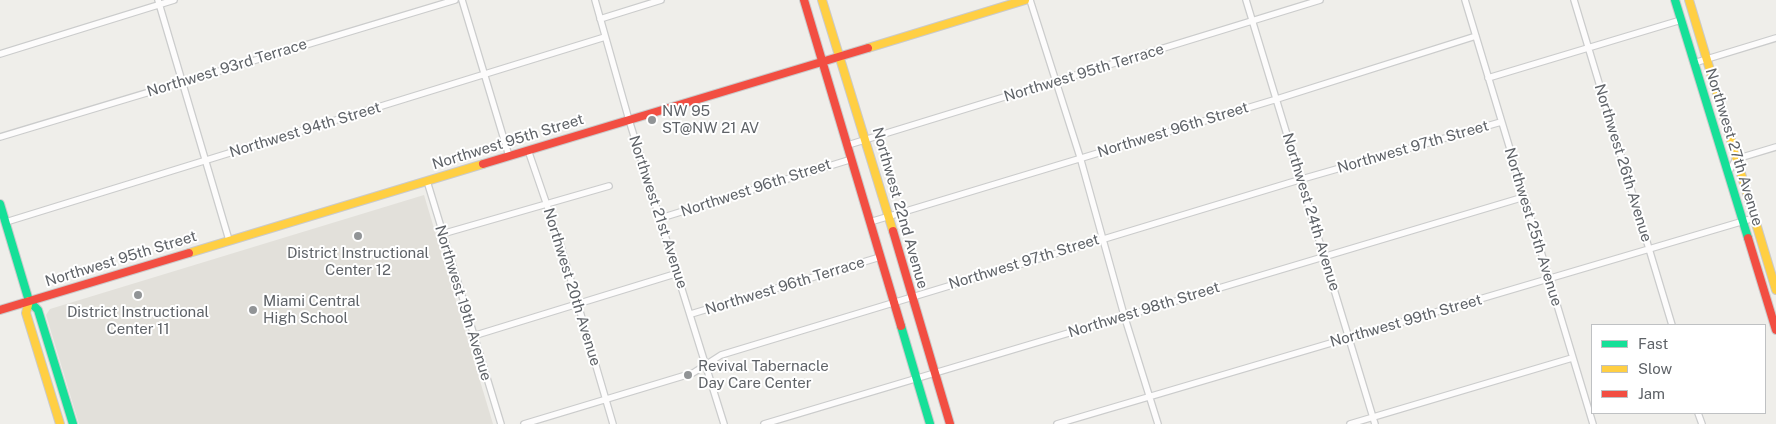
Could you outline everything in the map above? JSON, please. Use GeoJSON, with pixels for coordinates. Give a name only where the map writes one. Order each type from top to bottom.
{"type":"FeatureCollection","features":[{"type":"Feature","properties":{"kind":"main road"},"geometry":{"type":"LineString","coordinates":[[804,0],[930,424]]}},
{"type":"Feature","properties":{"kind":"main road","name":"Northwest 22nd Avenue"},"geometry":{"type":"LineString","coordinates":[[822,0],[866,139],[950,424]]}},
{"type":"Feature","properties":{"kind":"main road","name":"Northwest 95th Street"},"geometry":{"type":"LineString","coordinates":[[0,310],[1025,0]]}},
{"type":"Feature","properties":{"kind":"main road","name":"Northwest 27th Avenue"},"geometry":{"type":"LineString","coordinates":[[1675,0],[1776,330]]}},
{"type":"Feature","properties":{"kind":"main road","name":"Northwest 27th Avenue"},"geometry":{"type":"LineString","coordinates":[[1689,0],[1754,218],[1772,266],[1776,290]]}},
{"type":"Feature","properties":{"kind":"main road"},"geometry":{"type":"LineString","coordinates":[[0,204],[29,301],[38,310],[73,424]]}},
{"type":"Feature","properties":{"kind":"main road"},"geometry":{"type":"LineString","coordinates":[[29,301],[26,314],[60,424]]}},
{"type":"Feature","properties":{"kind":"street"},"geometry":{"type":"LineString","coordinates":[[0,54],[159,2],[174,0]]}},
{"type":"Feature","properties":{"kind":"street","name":"Northwest 93rd Terrace"},"geometry":{"type":"LineString","coordinates":[[0,137],[455,0]]}},
{"type":"Feature","properties":{"kind":"street"},"geometry":{"type":"LineString","coordinates":[[462,0],[509,156]]}},
{"type":"Feature","properties":{"kind":"street","name":"Northwest 21st Avenue"},"geometry":{"type":"LineString","coordinates":[[595,0],[629,120],[724,424]]}},
{"type":"Feature","properties":{"kind":"street"},"geometry":{"type":"LineString","coordinates":[[600,19],[661,0]]}},
{"type":"Feature","properties":{"kind":"street"},"geometry":{"type":"LineString","coordinates":[[1030,0],[1080,157],[1124,315],[1158,424]]}},
{"type":"Feature","properties":{"kind":"street","name":"Northwest 24th Avenue"},"geometry":{"type":"LineString","coordinates":[[1246,0],[1302,179],[1374,421]]}},
{"type":"Feature","properties":{"kind":"street","name":"Northwest 95th Terrace"},"geometry":{"type":"LineString","coordinates":[[848,145],[1056,83],[1320,0]]}},
{"type":"Feature","properties":{"kind":"street","name":"Northwest 25th Avenue"},"geometry":{"type":"LineString","coordinates":[[1465,0],[1593,424]]}},
{"type":"Feature","properties":{"kind":"street","name":"Northwest 26th Avenue"},"geometry":{"type":"LineString","coordinates":[[1574,0],[1672,324]]}},
{"type":"Feature","properties":{"kind":"street"},"geometry":{"type":"LineString","coordinates":[[159,2],[229,240]]}},
{"type":"Feature","properties":{"kind":"street"},"geometry":{"type":"LineString","coordinates":[[1488,78],[1681,20]]}},
{"type":"Feature","properties":{"kind":"street","name":"Northwest 96th Street"},"geometry":{"type":"LineString","coordinates":[[870,222],[1277,99],[1476,36]]}},
{"type":"Feature","properties":{"kind":"street","name":"Northwest 94th Street"},"geometry":{"type":"LineString","coordinates":[[6,222],[485,76],[605,37]]}},
{"type":"Feature","properties":{"kind":"street"},"geometry":{"type":"LineString","coordinates":[[1694,63],[1776,38]]}},
{"type":"Feature","properties":{"kind":"street","name":"Northwest 97th Street"},"geometry":{"type":"LineString","coordinates":[[524,424],[693,373],[721,356],[912,296],[1302,179],[1501,122]]}},
{"type":"Feature","properties":{"kind":"street"},"geometry":{"type":"LineString","coordinates":[[1728,174],[1736,158],[1776,147]]}},
{"type":"Feature","properties":{"kind":"street","name":"Northwest 20th Avenue"},"geometry":{"type":"LineString","coordinates":[[528,150],[578,302],[613,424]]}},
{"type":"Feature","properties":{"kind":"street","name":"Northwest 96th Street"},"geometry":{"type":"LineString","coordinates":[[661,218],[852,159]]}},
{"type":"Feature","properties":{"kind":"street","name":"Northwest 19th Avenue"},"geometry":{"type":"LineString","coordinates":[[427,181],[473,336],[502,424]]}},
{"type":"Feature","properties":{"kind":"street"},"geometry":{"type":"LineString","coordinates":[[442,234],[609,186]]}},
{"type":"Feature","properties":{"kind":"street","name":"Northwest 98th Street"},"geometry":{"type":"LineString","coordinates":[[764,424],[1524,197]]}},
{"type":"Feature","properties":{"kind":"street","name":"Northwest 99th Street"},"geometry":{"type":"LineString","coordinates":[[1057,424],[1754,218]]}},
{"type":"Feature","properties":{"kind":"street","name":"Northwest 96th Terrace"},"geometry":{"type":"LineString","coordinates":[[691,314],[880,257]]}},
{"type":"Feature","properties":{"kind":"street"},"geometry":{"type":"LineString","coordinates":[[473,336],[678,272]]}},
{"type":"Feature","properties":{"kind":"street"},"geometry":{"type":"LineString","coordinates":[[1350,424],[1374,421],[1572,358]]}},
{"type":"Feature","properties":{"kind":"shaded area","name":"Miami Central High School"},"geometry":{"type":"Polygon","coordinates":[[[424,195],[493,424],[79,424],[46,315],[50,309],[424,195]]]}},
{"type":"Feature","properties":{"kind":"traffic: fast"},"geometry":{"type":"LineString","coordinates":[[1675,0],[1748,238]]}},
{"type":"Feature","properties":{"kind":"traffic: fast"},"geometry":{"type":"LineString","coordinates":[[0,204],[29,301],[38,310],[73,424]]}},
{"type":"Feature","properties":{"kind":"traffic: fast"},"geometry":{"type":"LineString","coordinates":[[901,326],[930,424]]}},
{"type":"Feature","properties":{"kind":"traffic: slow"},"geometry":{"type":"LineString","coordinates":[[822,0],[893,231]]}},
{"type":"Feature","properties":{"kind":"traffic: slow"},"geometry":{"type":"LineString","coordinates":[[868,48],[1025,0]]}},
{"type":"Feature","properties":{"kind":"traffic: slow"},"geometry":{"type":"LineString","coordinates":[[1689,0],[1776,290]]}},
{"type":"Feature","properties":{"kind":"traffic: slow"},"geometry":{"type":"LineString","coordinates":[[189,253],[483,164]]}},
{"type":"Feature","properties":{"kind":"traffic: slow"},"geometry":{"type":"LineString","coordinates":[[29,301],[26,313],[60,424]]}},
{"type":"Feature","properties":{"kind":"traffic: jam"},"geometry":{"type":"LineString","coordinates":[[804,0],[901,326]]}},
{"type":"Feature","properties":{"kind":"traffic: jam"},"geometry":{"type":"LineString","coordinates":[[483,164],[868,48]]}},
{"type":"Feature","properties":{"kind":"traffic: jam"},"geometry":{"type":"LineString","coordinates":[[893,231],[950,424]]}},
{"type":"Feature","properties":{"kind":"traffic: jam"},"geometry":{"type":"LineString","coordinates":[[1748,238],[1776,330]]}},
{"type":"Feature","properties":{"kind":"traffic: jam"},"geometry":{"type":"LineString","coordinates":[[0,310],[189,253]]}},
{"type":"Feature","properties":{"kind":"place","name":"NW 95 ST@NW 21 AV"},"geometry":{"type":"Point","coordinates":[652,120]}},
{"type":"Feature","properties":{"kind":"place","name":"District Instructional Center 12"},"geometry":{"type":"Point","coordinates":[358,236]}},
{"type":"Feature","properties":{"kind":"place","name":"District Instructional Center 11"},"geometry":{"type":"Point","coordinates":[138,295]}},
{"type":"Feature","properties":{"kind":"place","name":"Miami Central High School"},"geometry":{"type":"Point","coordinates":[253,310]}},
{"type":"Feature","properties":{"kind":"place","name":"Revival Tabernacle Day Care Center"},"geometry":{"type":"Point","coordinates":[688,375]}}]}
